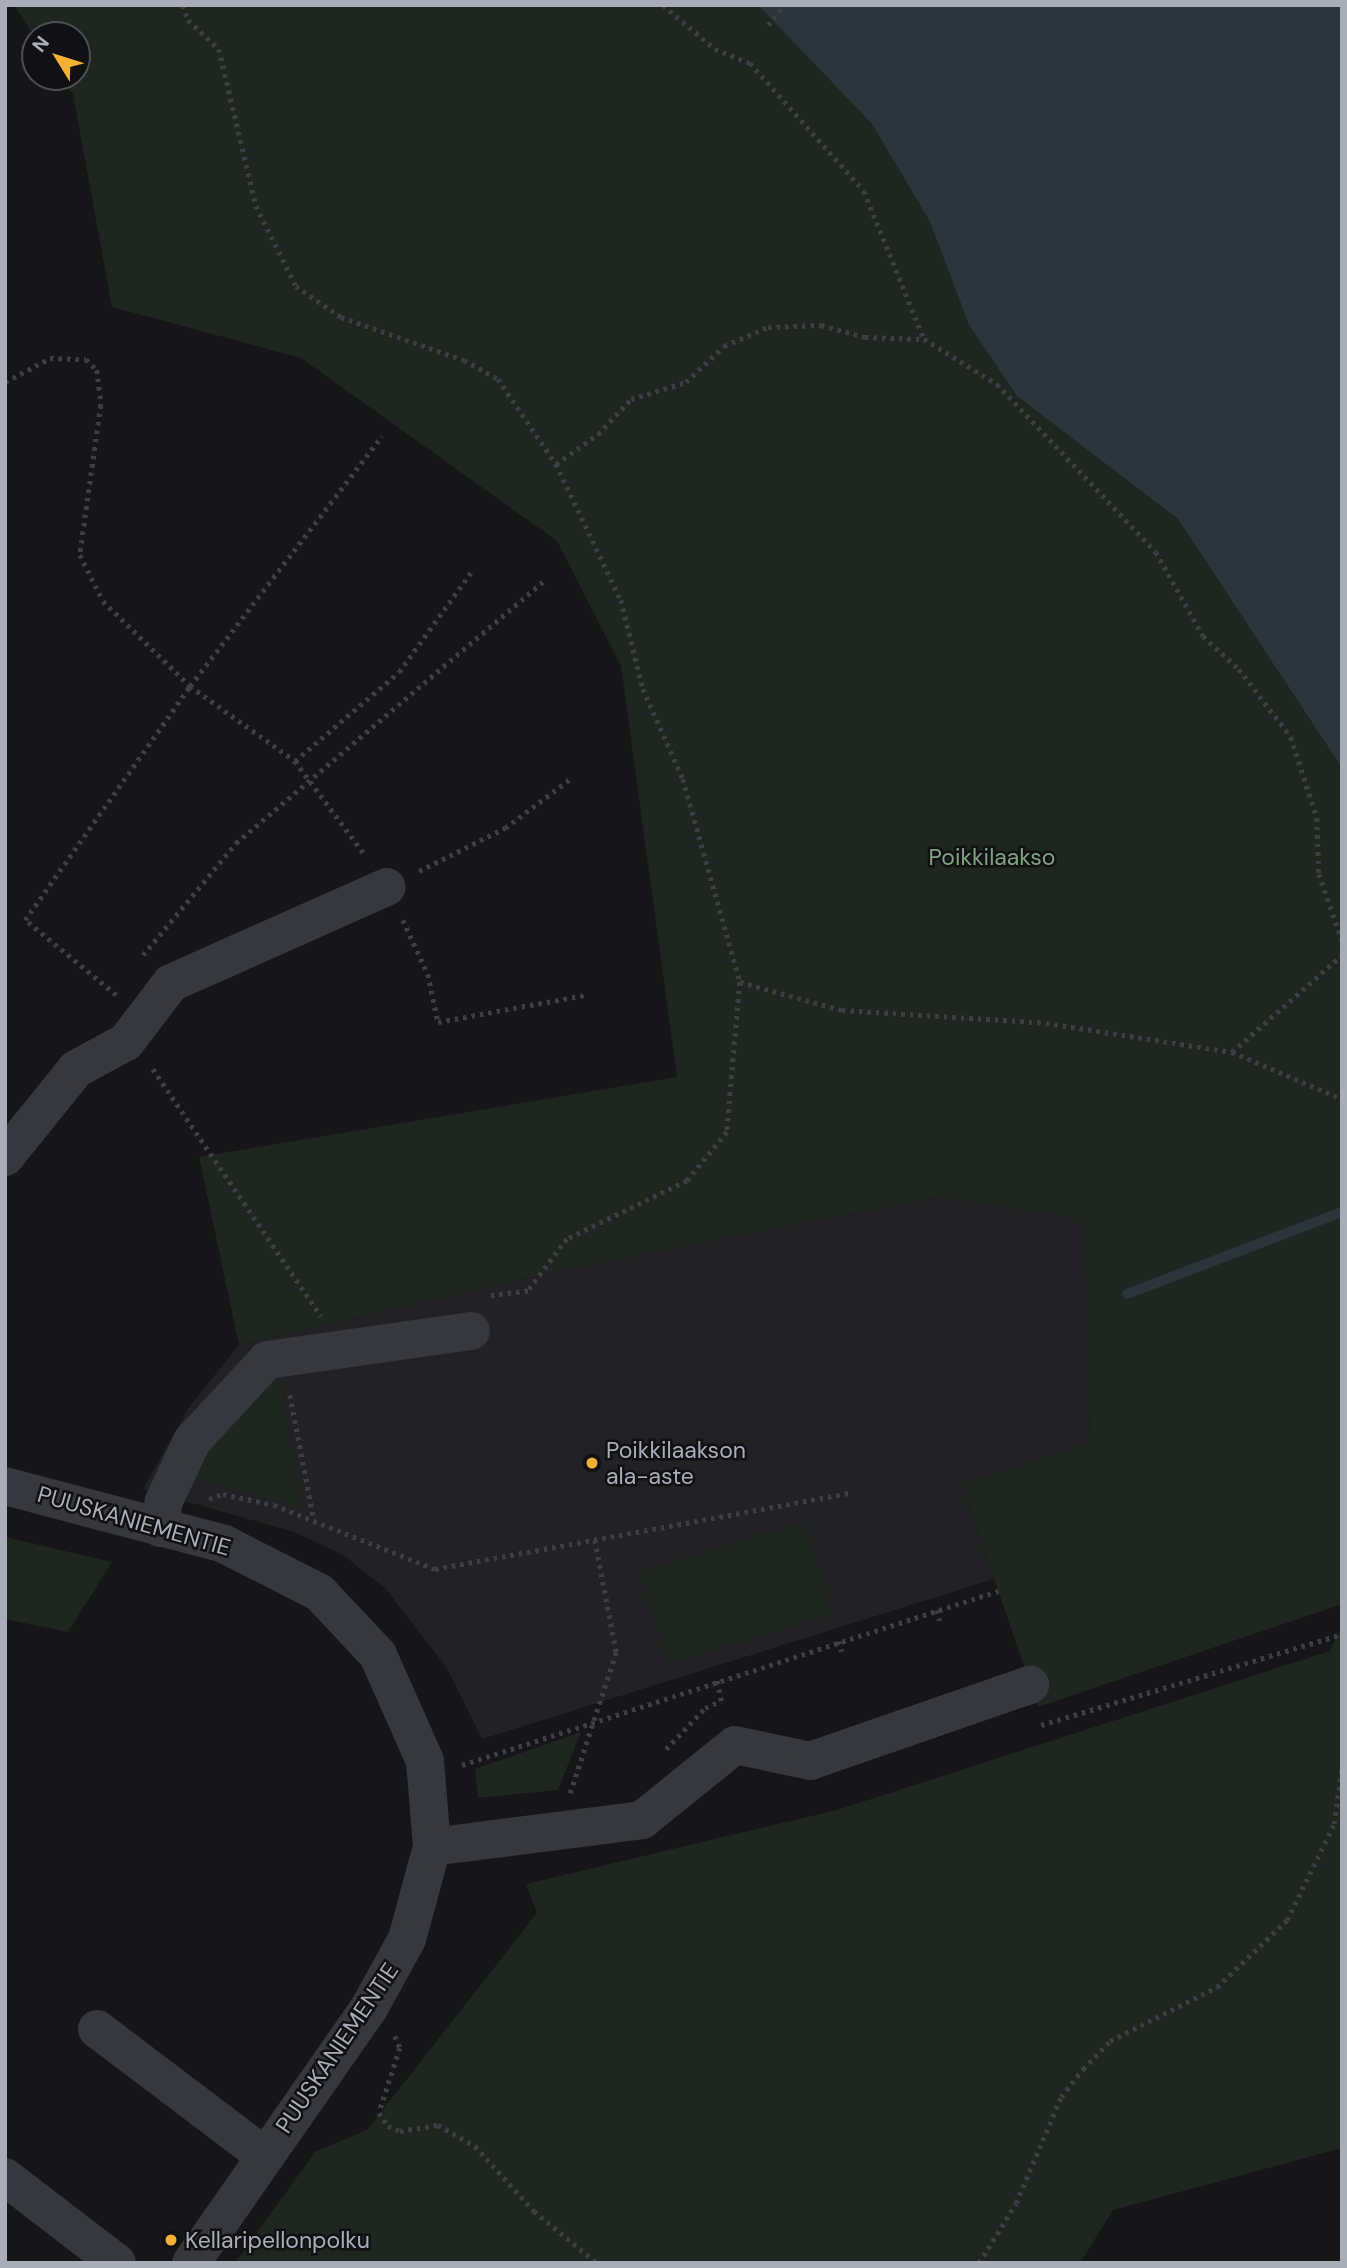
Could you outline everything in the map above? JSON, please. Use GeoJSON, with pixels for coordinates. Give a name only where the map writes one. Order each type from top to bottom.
{"type":"FeatureCollection","features":[{"type":"Feature","properties":{"kind":"street"},"geometry":{"type":"LineString","coordinates":[[5,1157],[76,1069],[126,1042],[171,983],[387,887]]}},
{"type":"Feature","properties":{"kind":"street"},"geometry":{"type":"LineString","coordinates":[[160,1528],[164,1501],[192,1441],[247,1375],[283,1356],[475,1314]]}},
{"type":"Feature","properties":{"kind":"street","name":"PUUSKANIEMENTIE"},"geometry":{"type":"LineString","coordinates":[[5,1486],[223,1544],[277,1567],[320,1593],[378,1655],[425,1761],[432,1847],[407,1939],[369,2008],[191,2263]]}},
{"type":"Feature","properties":{"kind":"street"},"geometry":{"type":"LineString","coordinates":[[432,1847],[642,1820],[736,1745],[810,1761],[1030,1685]]}},
{"type":"Feature","properties":{"kind":"street"},"geometry":{"type":"LineString","coordinates":[[97,2029],[265,2155]]}},
{"type":"Feature","properties":{"kind":"street"},"geometry":{"type":"LineString","coordinates":[[5,2177],[117,2263]]}},
{"type":"Feature","properties":{"kind":"path"},"geometry":{"type":"LineString","coordinates":[[183,5],[188,20],[219,49],[256,206],[296,286],[341,317],[464,360],[498,379],[556,464],[621,600],[643,689],[684,779],[740,982],[727,1132],[687,1181],[568,1239],[528,1291],[475,1314]]}},
{"type":"Feature","properties":{"kind":"path"},"geometry":{"type":"LineString","coordinates":[[663,5],[715,49],[750,63],[864,191],[924,340]]}},
{"type":"Feature","properties":{"kind":"path"},"geometry":{"type":"LineString","coordinates":[[768,25],[785,5]]}},
{"type":"Feature","properties":{"kind":"path"},"geometry":{"type":"LineString","coordinates":[[556,464],[598,434],[631,399],[686,382],[724,346],[768,327],[821,325],[865,337],[924,340],[997,384],[1156,552],[1203,636],[1239,669],[1291,737],[1317,818],[1319,874],[1342,940]]}},
{"type":"Feature","properties":{"kind":"path"},"geometry":{"type":"LineString","coordinates":[[5,382],[50,358],[86,359],[97,370],[101,405],[80,555],[103,601],[190,687],[295,761],[313,779],[387,887],[428,974],[439,1022],[585,995]]}},
{"type":"Feature","properties":{"kind":"path"},"geometry":{"type":"LineString","coordinates":[[340,1345],[310,1291],[171,1088],[126,1042],[116,993],[24,919],[190,687],[382,436]]}},
{"type":"Feature","properties":{"kind":"path"},"geometry":{"type":"LineString","coordinates":[[295,761],[399,672],[471,572]]}},
{"type":"Feature","properties":{"kind":"path"},"geometry":{"type":"LineString","coordinates":[[139,961],[177,906],[236,843],[543,582]]}},
{"type":"Feature","properties":{"kind":"path"},"geometry":{"type":"LineString","coordinates":[[387,887],[505,828],[570,779]]}},
{"type":"Feature","properties":{"kind":"path"},"geometry":{"type":"LineString","coordinates":[[1232,1052],[1342,955]]}},
{"type":"Feature","properties":{"kind":"path"},"geometry":{"type":"LineString","coordinates":[[116,993],[123,982]]}},
{"type":"Feature","properties":{"kind":"path"},"geometry":{"type":"LineString","coordinates":[[740,982],[842,1010],[1046,1023],[1232,1052],[1342,1099]]}},
{"type":"Feature","properties":{"kind":"path"},"geometry":{"type":"LineString","coordinates":[[283,1356],[314,1521]]}},
{"type":"Feature","properties":{"kind":"path"},"geometry":{"type":"LineString","coordinates":[[200,1503],[223,1494],[314,1521],[435,1569],[853,1492]]}},
{"type":"Feature","properties":{"kind":"path"},"geometry":{"type":"LineString","coordinates":[[568,1797],[616,1652],[594,1538]]}},
{"type":"Feature","properties":{"kind":"path"},"geometry":{"type":"LineString","coordinates":[[455,1768],[716,1680],[998,1591]]}},
{"type":"Feature","properties":{"kind":"path"},"geometry":{"type":"LineString","coordinates":[[936,1610],[940,1621]]}},
{"type":"Feature","properties":{"kind":"path"},"geometry":{"type":"LineString","coordinates":[[1035,1726],[1342,1634]]}},
{"type":"Feature","properties":{"kind":"path"},"geometry":{"type":"LineString","coordinates":[[839,1640],[842,1652]]}},
{"type":"Feature","properties":{"kind":"path"},"geometry":{"type":"LineString","coordinates":[[661,1757],[675,1734],[721,1701],[716,1680]]}},
{"type":"Feature","properties":{"kind":"path"},"geometry":{"type":"LineString","coordinates":[[979,2263],[1016,2203],[1061,2097],[1083,2069],[1110,2041],[1217,1987],[1287,1920],[1334,1824],[1342,1766]]}},
{"type":"Feature","properties":{"kind":"path"},"geometry":{"type":"LineString","coordinates":[[556,1798],[580,1795]]}},
{"type":"Feature","properties":{"kind":"path"},"geometry":{"type":"LineString","coordinates":[[369,2008],[391,2026],[400,2048],[381,2098],[379,2113],[388,2126],[400,2131],[438,2125],[475,2146],[534,2211],[597,2263]]}},
{"type":"Feature","properties":{"kind":"shaded area"},"geometry":{"type":"Polygon","coordinates":[[[758,5],[1342,5],[1342,768],[1178,519],[1017,396],[969,325],[930,222],[872,124],[758,5]]]}},
{"type":"Feature","properties":{"kind":"shaded area","name":"Poikkilaakson ala-aste"},"geometry":{"type":"Polygon","coordinates":[[[938,1197],[1085,1219],[1090,1441],[962,1485],[994,1579],[482,1739],[447,1668],[385,1588],[343,1555],[294,1532],[143,1489],[189,1407],[239,1345],[558,1271],[938,1197]]]}},
{"type":"Feature","properties":{"kind":"green space","name":"Poikkilaakso"},"geometry":{"type":"Polygon","coordinates":[[[14,5],[758,5],[872,124],[930,222],[969,325],[1017,395],[1178,519],[1342,768],[1342,1604],[1038,1707],[962,1485],[1090,1441],[1084,1219],[938,1197],[558,1271],[239,1345],[199,1157],[677,1077],[621,666],[557,541],[301,358],[112,307],[71,91],[91,91],[91,21],[24,21],[14,5]]]}},
{"type":"Feature","properties":{"kind":"green space"},"geometry":{"type":"Polygon","coordinates":[[[278,1371],[300,1508],[193,1478],[203,1447],[278,1371]]]}},
{"type":"Feature","properties":{"kind":"green space"},"geometry":{"type":"Polygon","coordinates":[[[803,1521],[832,1614],[669,1665],[640,1572],[803,1521]]]}},
{"type":"Feature","properties":{"kind":"green space"},"geometry":{"type":"Polygon","coordinates":[[[5,1537],[112,1562],[68,1632],[5,1619],[5,1537]]]}},
{"type":"Feature","properties":{"kind":"green space"},"geometry":{"type":"Polygon","coordinates":[[[1342,1626],[1342,2148],[1113,2210],[1080,2263],[235,2263],[315,2152],[367,2130],[537,1913],[526,1884],[837,1810],[1330,1651],[1342,1626]]]}},
{"type":"Feature","properties":{"kind":"green space"},"geometry":{"type":"Polygon","coordinates":[[[581,1732],[558,1790],[478,1798],[475,1769],[581,1732]]]}},
{"type":"Feature","properties":{"kind":"waterway"},"geometry":{"type":"LineString","coordinates":[[1127,1294],[1342,1212]]}},
{"type":"Feature","properties":{"kind":"place","name":"Poikkilaakson ala-aste"},"geometry":{"type":"Point","coordinates":[592,1463]}},
{"type":"Feature","properties":{"kind":"place","name":"Kellaripellonpolku"},"geometry":{"type":"Point","coordinates":[171,2240]}}]}
